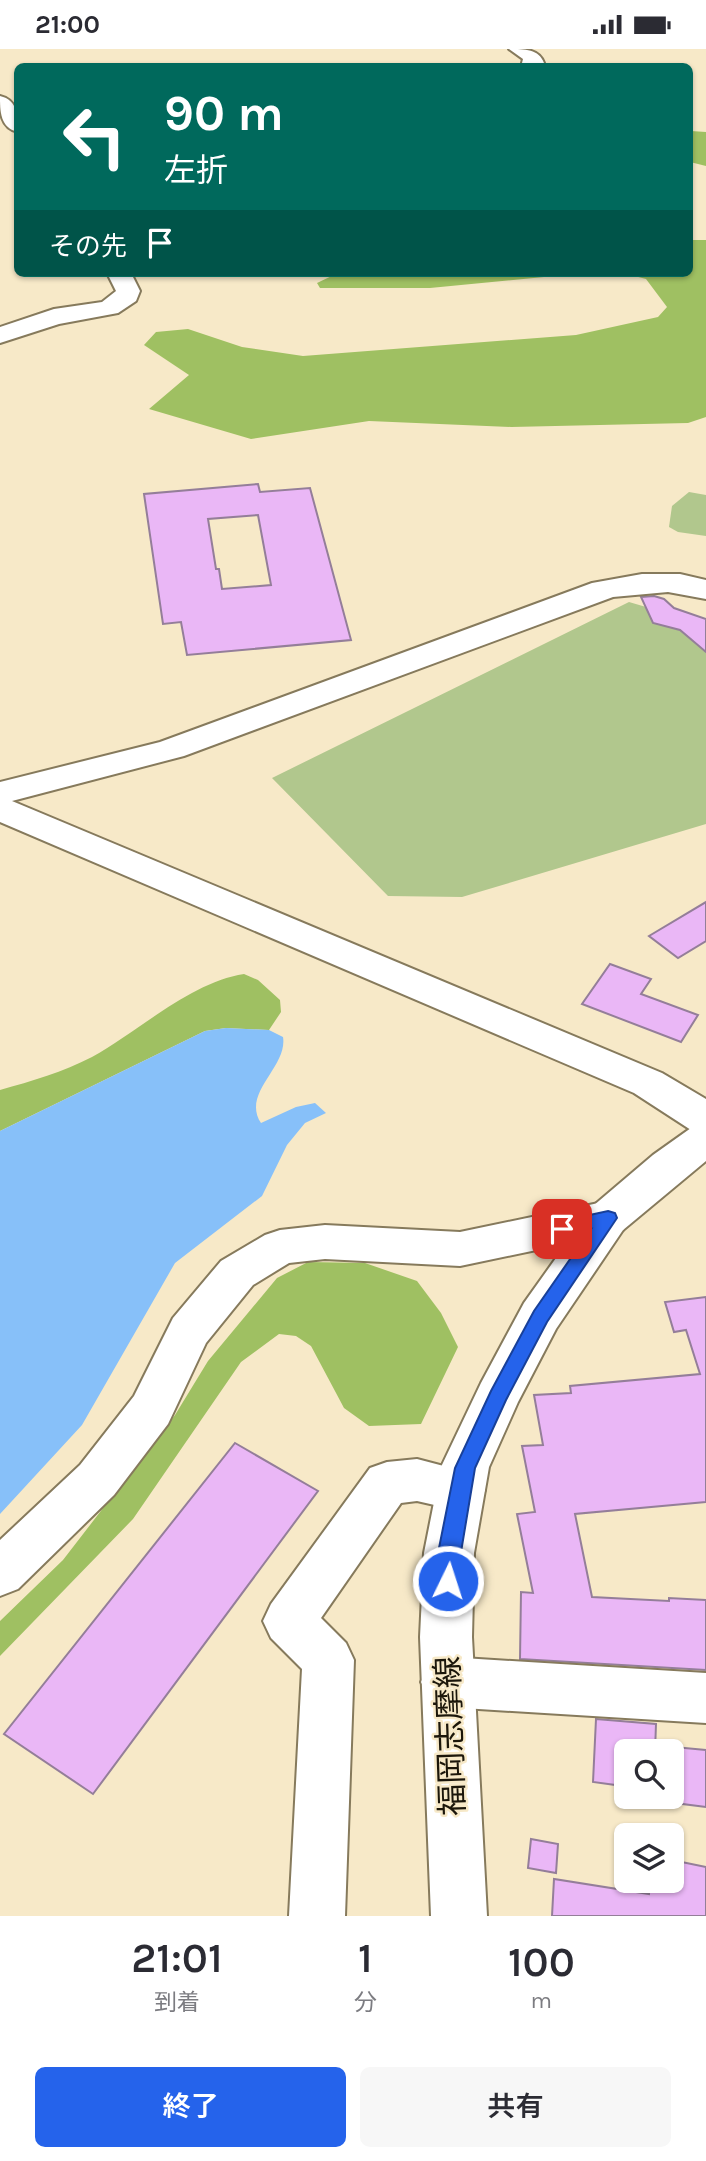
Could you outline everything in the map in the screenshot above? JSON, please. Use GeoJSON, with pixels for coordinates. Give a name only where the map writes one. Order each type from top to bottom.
{"type":"FeatureCollection","features":[{"type":"Feature","properties":{"kind":"street"},"geometry":{"type":"LineString","coordinates":[[520,49],[532,56],[534,63]]}},
{"type":"Feature","properties":{"kind":"street"},"geometry":{"type":"LineString","coordinates":[[0,102],[14,121]]}},
{"type":"Feature","properties":{"kind":"street"},"geometry":{"type":"LineString","coordinates":[[0,335],[54,317],[109,308],[127,296],[128,291],[120,277]]}},
{"type":"Feature","properties":{"kind":"street"},"geometry":{"type":"LineString","coordinates":[[0,793],[172,749],[603,590],[634,582],[659,581],[689,584],[706,590]]}},
{"type":"Feature","properties":{"kind":"street"},"geometry":{"type":"LineString","coordinates":[[0,809],[648,1083],[706,1119]]}},
{"type":"Feature","properties":{"kind":"street","name":"福岡志摩線"},"geometry":{"type":"LineString","coordinates":[[459,1916],[447,1682],[449,1553],[465,1468],[497,1397],[534,1328],[608,1218],[668,1166],[706,1139]]}},
{"type":"Feature","properties":{"kind":"street"},"geometry":{"type":"LineString","coordinates":[[0,1573],[97,1480],[150,1410],[188,1331],[237,1273],[280,1247],[325,1242],[460,1249],[608,1218]]}},
{"type":"Feature","properties":{"kind":"street"},"geometry":{"type":"LineString","coordinates":[[317,1916],[328,1660],[289,1621],[387,1483],[417,1480],[461,1490]]}},
{"type":"Feature","properties":{"kind":"street"},"geometry":{"type":"LineString","coordinates":[[447,1682],[706,1698]]}},
{"type":"Feature","properties":{"kind":"green space"},"geometry":{"type":"Polygon","coordinates":[[[693,131],[706,132],[706,166],[693,163],[693,131]]]}},
{"type":"Feature","properties":{"kind":"green space"},"geometry":{"type":"Polygon","coordinates":[[[693,240],[706,240],[706,417],[688,423],[511,427],[369,421],[251,439],[149,409],[189,375],[144,345],[156,332],[188,329],[242,347],[303,356],[576,335],[658,317],[667,307],[646,279],[638,277],[693,277],[693,240]]]}},
{"type":"Feature","properties":{"kind":"green space"},"geometry":{"type":"Polygon","coordinates":[[[330,277],[544,277],[430,288],[320,288],[317,283],[330,277]]]}},
{"type":"Feature","properties":{"kind":"green space"},"geometry":{"type":"Polygon","coordinates":[[[689,492],[706,495],[706,536],[678,532],[669,527],[672,506],[689,492]]]}},
{"type":"Feature","properties":{"kind":"green space"},"geometry":{"type":"Polygon","coordinates":[[[629,602],[646,607],[655,623],[680,630],[706,652],[706,824],[462,897],[388,896],[272,778],[629,602]]]}},
{"type":"Feature","properties":{"kind":"green space"},"geometry":{"type":"Polygon","coordinates":[[[244,974],[258,980],[280,1000],[281,1012],[269,1030],[226,1028],[205,1031],[0,1131],[0,1090],[47,1076],[92,1057],[185,997],[224,979],[244,974]]]}},
{"type":"Feature","properties":{"kind":"green space"},"geometry":{"type":"Polygon","coordinates":[[[308,1262],[365,1263],[417,1281],[441,1313],[458,1347],[421,1424],[369,1426],[344,1408],[311,1346],[296,1336],[279,1334],[241,1362],[133,1519],[0,1656],[0,1621],[63,1560],[175,1415],[208,1361],[277,1278],[308,1262]]]}},
{"type":"Feature","properties":{"kind":"water"},"geometry":{"type":"Polygon","coordinates":[[[226,1028],[269,1030],[283,1037],[279,1059],[257,1101],[256,1112],[261,1123],[296,1107],[315,1103],[326,1113],[305,1123],[287,1145],[262,1196],[175,1263],[82,1425],[0,1514],[0,1131],[205,1031],[226,1028]]]}},
{"type":"Feature","properties":{"kind":"building"},"geometry":{"type":"Polygon","coordinates":[[[258,484],[260,492],[310,488],[351,640],[187,655],[181,622],[163,624],[144,494],[258,484]],[[258,515],[208,519],[222,589],[271,585],[258,515]]]}},
{"type":"Feature","properties":{"kind":"building"},"geometry":{"type":"Polygon","coordinates":[[[654,596],[664,599],[674,608],[706,619],[706,652],[680,630],[653,623],[641,597],[654,596]]]}},
{"type":"Feature","properties":{"kind":"building"},"geometry":{"type":"Polygon","coordinates":[[[706,902],[706,941],[678,958],[649,936],[706,902]]]}},
{"type":"Feature","properties":{"kind":"building"},"geometry":{"type":"Polygon","coordinates":[[[610,964],[651,979],[641,994],[698,1015],[681,1042],[582,1004],[610,964]]]}},
{"type":"Feature","properties":{"kind":"building"},"geometry":{"type":"Polygon","coordinates":[[[706,1297],[706,1502],[575,1514],[592,1597],[706,1600],[706,1670],[520,1659],[521,1592],[533,1593],[517,1514],[535,1512],[522,1446],[543,1445],[534,1395],[571,1393],[570,1386],[700,1374],[686,1330],[674,1332],[665,1302],[706,1297]]]}},
{"type":"Feature","properties":{"kind":"building"},"geometry":{"type":"Polygon","coordinates":[[[235,1443],[318,1491],[93,1794],[4,1734],[235,1443]]]}},
{"type":"Feature","properties":{"kind":"building"},"geometry":{"type":"Polygon","coordinates":[[[596,1719],[656,1724],[655,1739],[614,1739],[614,1785],[593,1782],[596,1719]]]}},
{"type":"Feature","properties":{"kind":"building"},"geometry":{"type":"Polygon","coordinates":[[[684,1748],[706,1750],[706,1807],[684,1804],[684,1748]]]}},
{"type":"Feature","properties":{"kind":"building"},"geometry":{"type":"Polygon","coordinates":[[[531,1839],[558,1844],[556,1873],[528,1868],[531,1839]]]}},
{"type":"Feature","properties":{"kind":"building"},"geometry":{"type":"Polygon","coordinates":[[[684,1862],[706,1867],[706,1916],[552,1916],[554,1879],[614,1888],[614,1893],[684,1893],[684,1862]]]}},
{"type":"Feature","properties":{"kind":"route"},"geometry":{"type":"LineString","coordinates":[[448,1581],[449,1553],[465,1468],[497,1397],[541,1316],[608,1218],[562,1229]]}}]}
